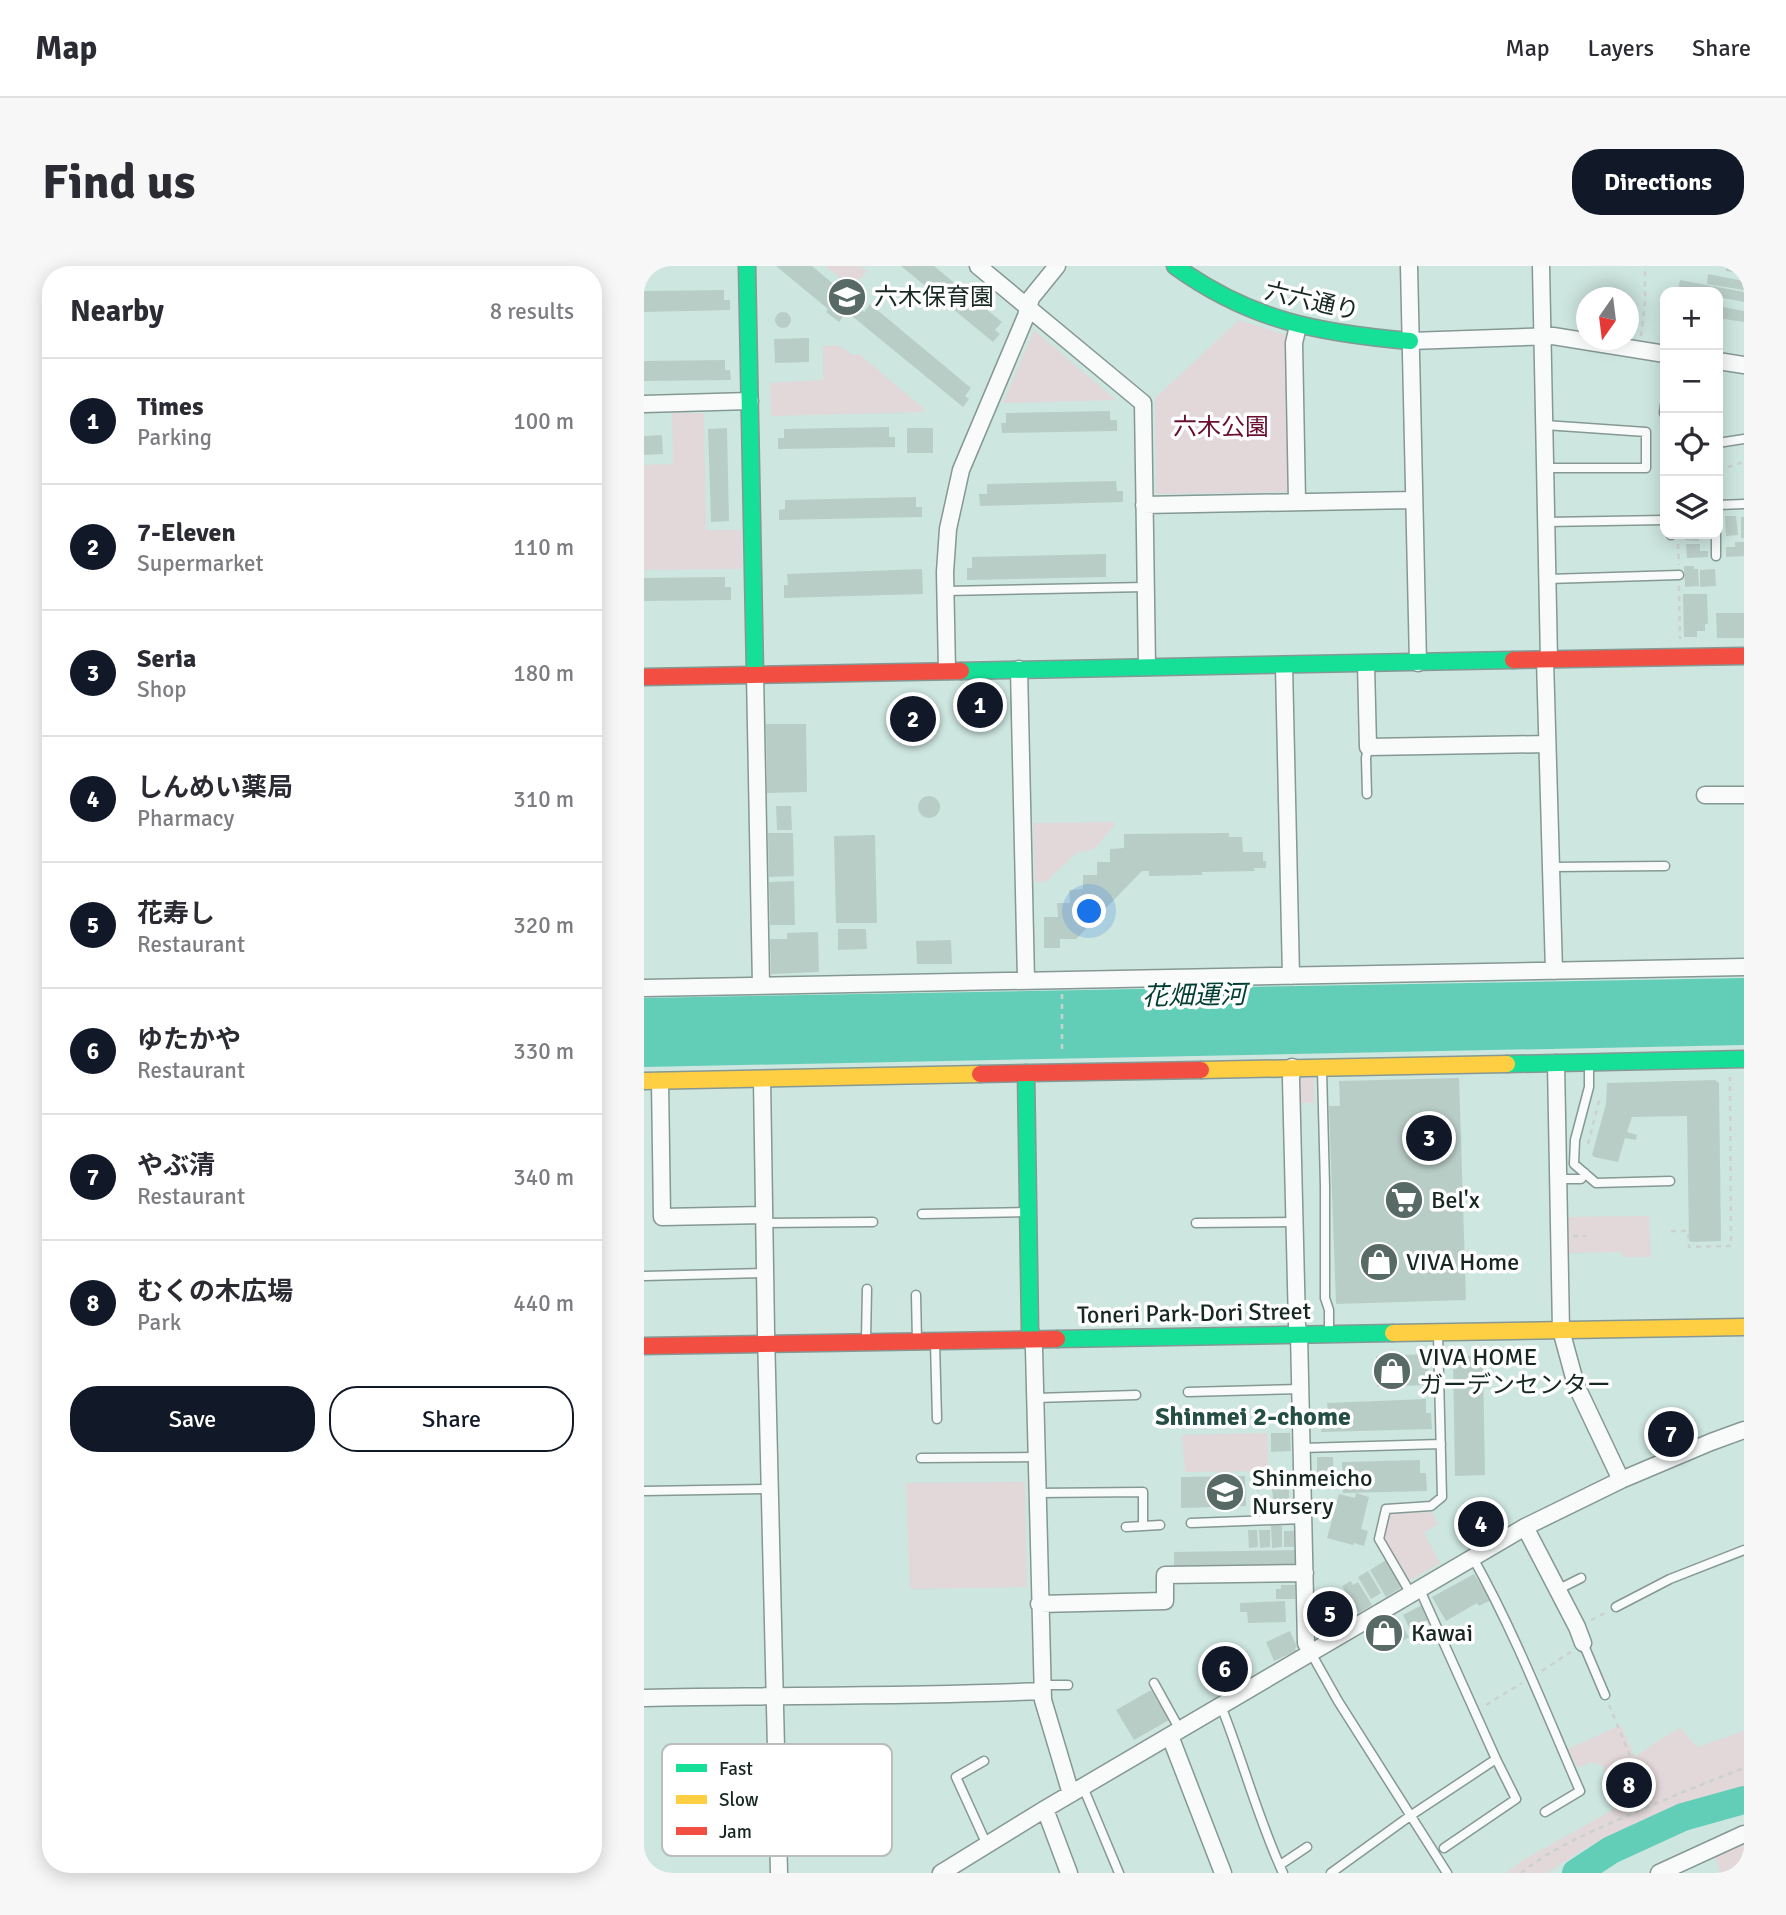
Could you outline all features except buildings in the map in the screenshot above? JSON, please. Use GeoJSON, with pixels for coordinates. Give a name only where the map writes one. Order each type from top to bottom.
{"type":"FeatureCollection","features":[{"type":"Feature","properties":{"kind":"street"},"geometry":{"type":"LineString","coordinates":[[747,266],[761,985]]}},
{"type":"Feature","properties":{"kind":"street"},"geometry":{"type":"LineString","coordinates":[[978,266],[1143,403],[1147,667]]}},
{"type":"Feature","properties":{"kind":"street"},"geometry":{"type":"LineString","coordinates":[[947,671],[945,592],[948,529],[961,470],[1031,298],[1057,266]]}},
{"type":"Feature","properties":{"kind":"street","name":"六六通り"},"geometry":{"type":"LineString","coordinates":[[1175,266],[1194,282],[1246,309],[1298,326],[1358,337],[1410,341]]}},
{"type":"Feature","properties":{"kind":"street"},"geometry":{"type":"LineString","coordinates":[[1409,266],[1418,663]]}},
{"type":"Feature","properties":{"kind":"street"},"geometry":{"type":"LineString","coordinates":[[1541,266],[1548,579],[1547,744],[1553,971]]}},
{"type":"Feature","properties":{"kind":"street"},"geometry":{"type":"LineString","coordinates":[[1297,501],[1294,343],[1298,326]]}},
{"type":"Feature","properties":{"kind":"street"},"geometry":{"type":"LineString","coordinates":[[1410,341],[1543,335],[1576,340]]}},
{"type":"Feature","properties":{"kind":"street"},"geometry":{"type":"LineString","coordinates":[[1639,349],[1660,353]]}},
{"type":"Feature","properties":{"kind":"street"},"geometry":{"type":"LineString","coordinates":[[1723,363],[1744,365]]}},
{"type":"Feature","properties":{"kind":"street"},"geometry":{"type":"LineString","coordinates":[[644,404],[750,401]]}},
{"type":"Feature","properties":{"kind":"street"},"geometry":{"type":"LineString","coordinates":[[1144,505],[1413,500]]}},
{"type":"Feature","properties":{"kind":"street"},"geometry":{"type":"LineString","coordinates":[[644,677],[1744,656]]}},
{"type":"Feature","properties":{"kind":"street"},"geometry":{"type":"LineString","coordinates":[[1366,664],[1368,747],[1547,744]]}},
{"type":"Feature","properties":{"kind":"street"},"geometry":{"type":"LineString","coordinates":[[1284,666],[1291,976]]}},
{"type":"Feature","properties":{"kind":"street"},"geometry":{"type":"LineString","coordinates":[[1019,669],[1026,980]]}},
{"type":"Feature","properties":{"kind":"street"},"geometry":{"type":"LineString","coordinates":[[1705,795],[1744,794]]}},
{"type":"Feature","properties":{"kind":"street"},"geometry":{"type":"LineString","coordinates":[[644,988],[1744,967]]}},
{"type":"Feature","properties":{"kind":"street"},"geometry":{"type":"LineString","coordinates":[[764,1219],[662,1217],[652,1081],[1744,1059]]}},
{"type":"Feature","properties":{"kind":"street"},"geometry":{"type":"LineString","coordinates":[[1556,1063],[1561,1330],[1576,1385],[1621,1480]]}},
{"type":"Feature","properties":{"kind":"street"},"geometry":{"type":"LineString","coordinates":[[1292,1067],[1306,1643],[1311,1653]]}},
{"type":"Feature","properties":{"kind":"street"},"geometry":{"type":"LineString","coordinates":[[1026,1073],[1030,1329],[1034,1349],[1042,1688],[1043,1700],[1077,1791]]}},
{"type":"Feature","properties":{"kind":"street"},"geometry":{"type":"LineString","coordinates":[[762,1079],[776,1744]]}},
{"type":"Feature","properties":{"kind":"street","name":"Toneri Park-Dori Street"},"geometry":{"type":"LineString","coordinates":[[644,1346],[1744,1327]]}},
{"type":"Feature","properties":{"kind":"street"},"geometry":{"type":"LineString","coordinates":[[945,1872],[1045,1809],[1525,1528],[1621,1480],[1744,1430]]}},
{"type":"Feature","properties":{"kind":"street"},"geometry":{"type":"LineString","coordinates":[[1525,1528],[1583,1643]]}},
{"type":"Feature","properties":{"kind":"street"},"geometry":{"type":"LineString","coordinates":[[1040,1604],[1165,1601],[1165,1575],[1304,1573]]}},
{"type":"Feature","properties":{"kind":"street"},"geometry":{"type":"LineString","coordinates":[[644,1698],[957,1694],[1042,1688]]}},
{"type":"Feature","properties":{"kind":"street"},"geometry":{"type":"LineString","coordinates":[[1175,1733],[1223,1873]]}},
{"type":"Feature","properties":{"kind":"street"},"geometry":{"type":"LineString","coordinates":[[1045,1809],[1069,1873]]}},
{"type":"Feature","properties":{"kind":"street"},"geometry":{"type":"LineString","coordinates":[[1659,1873],[1744,1834]]}},
{"type":"Feature","properties":{"kind":"lane"},"geometry":{"type":"LineString","coordinates":[[1545,425],[1646,432],[1646,468],[1545,468]]}},
{"type":"Feature","properties":{"kind":"lane"},"geometry":{"type":"LineString","coordinates":[[1723,442],[1744,439]]}},
{"type":"Feature","properties":{"kind":"lane"},"geometry":{"type":"LineString","coordinates":[[1723,505],[1744,503]]}},
{"type":"Feature","properties":{"kind":"lane"},"geometry":{"type":"LineString","coordinates":[[1546,522],[1660,520]]}},
{"type":"Feature","properties":{"kind":"lane"},"geometry":{"type":"LineString","coordinates":[[1716,539],[1716,556]]}},
{"type":"Feature","properties":{"kind":"lane"},"geometry":{"type":"LineString","coordinates":[[1548,579],[1679,575]]}},
{"type":"Feature","properties":{"kind":"lane"},"geometry":{"type":"LineString","coordinates":[[945,592],[1146,587]]}},
{"type":"Feature","properties":{"kind":"lane"},"geometry":{"type":"LineString","coordinates":[[1367,794],[1368,747]]}},
{"type":"Feature","properties":{"kind":"lane"},"geometry":{"type":"LineString","coordinates":[[1551,867],[1665,866]]}},
{"type":"Feature","properties":{"kind":"lane"},"geometry":{"type":"LineString","coordinates":[[1588,1062],[1589,1087],[1575,1140],[1574,1164],[1596,1183],[1670,1181]]}},
{"type":"Feature","properties":{"kind":"lane"},"geometry":{"type":"LineString","coordinates":[[1322,1067],[1325,1298],[1329,1310],[1329,1333]]}},
{"type":"Feature","properties":{"kind":"lane"},"geometry":{"type":"LineString","coordinates":[[1558,1179],[1581,1179],[1585,1173]]}},
{"type":"Feature","properties":{"kind":"lane"},"geometry":{"type":"LineString","coordinates":[[922,1214],[1028,1212]]}},
{"type":"Feature","properties":{"kind":"lane"},"geometry":{"type":"LineString","coordinates":[[764,1219],[873,1222]]}},
{"type":"Feature","properties":{"kind":"lane"},"geometry":{"type":"LineString","coordinates":[[1196,1223],[1294,1222]]}},
{"type":"Feature","properties":{"kind":"lane"},"geometry":{"type":"LineString","coordinates":[[644,1276],[765,1273]]}},
{"type":"Feature","properties":{"kind":"lane"},"geometry":{"type":"LineString","coordinates":[[866,1342],[867,1289]]}},
{"type":"Feature","properties":{"kind":"lane"},"geometry":{"type":"LineString","coordinates":[[916,1295],[918,1341]]}},
{"type":"Feature","properties":{"kind":"lane"},"geometry":{"type":"LineString","coordinates":[[1438,1332],[1443,1497],[1431,1506],[1386,1509],[1379,1539],[1416,1592],[1516,1799],[1444,1847]]}},
{"type":"Feature","properties":{"kind":"lane"},"geometry":{"type":"LineString","coordinates":[[935,1340],[937,1419]]}},
{"type":"Feature","properties":{"kind":"lane"},"geometry":{"type":"LineString","coordinates":[[1188,1392],[1301,1389]]}},
{"type":"Feature","properties":{"kind":"lane"},"geometry":{"type":"LineString","coordinates":[[1035,1398],[1136,1395]]}},
{"type":"Feature","properties":{"kind":"lane"},"geometry":{"type":"LineString","coordinates":[[1302,1448],[1441,1444]]}},
{"type":"Feature","properties":{"kind":"lane"},"geometry":{"type":"LineString","coordinates":[[921,1458],[1037,1457]]}},
{"type":"Feature","properties":{"kind":"lane"},"geometry":{"type":"LineString","coordinates":[[644,1492],[770,1489]]}},
{"type":"Feature","properties":{"kind":"lane"},"geometry":{"type":"LineString","coordinates":[[1037,1493],[1143,1492],[1143,1526]]}},
{"type":"Feature","properties":{"kind":"lane"},"geometry":{"type":"LineString","coordinates":[[1191,1523],[1303,1519]]}},
{"type":"Feature","properties":{"kind":"lane"},"geometry":{"type":"LineString","coordinates":[[1126,1527],[1160,1525]]}},
{"type":"Feature","properties":{"kind":"lane"},"geometry":{"type":"LineString","coordinates":[[1616,1607],[1670,1579],[1744,1550]]}},
{"type":"Feature","properties":{"kind":"lane"},"geometry":{"type":"LineString","coordinates":[[1473,1558],[1531,1678],[1580,1791],[1545,1812]]}},
{"type":"Feature","properties":{"kind":"lane"},"geometry":{"type":"LineString","coordinates":[[1558,1590],[1581,1578]]}},
{"type":"Feature","properties":{"kind":"lane"},"geometry":{"type":"LineString","coordinates":[[1583,1643],[1605,1695]]}},
{"type":"Feature","properties":{"kind":"lane"},"geometry":{"type":"LineString","coordinates":[[1311,1653],[1338,1701],[1447,1873]]}},
{"type":"Feature","properties":{"kind":"lane"},"geometry":{"type":"LineString","coordinates":[[1154,1683],[1175,1733]]}},
{"type":"Feature","properties":{"kind":"lane"},"geometry":{"type":"LineString","coordinates":[[1042,1688],[1068,1685]]}},
{"type":"Feature","properties":{"kind":"lane"},"geometry":{"type":"LineString","coordinates":[[1221,1706],[1282,1869],[1307,1846]]}},
{"type":"Feature","properties":{"kind":"lane"},"geometry":{"type":"LineString","coordinates":[[1331,1873],[1496,1759]]}},
{"type":"Feature","properties":{"kind":"lane"},"geometry":{"type":"LineString","coordinates":[[984,1761],[956,1777],[987,1845]]}},
{"type":"Feature","properties":{"kind":"lane"},"geometry":{"type":"LineString","coordinates":[[1077,1791],[1119,1873]]}},
{"type":"Feature","properties":{"kind":"path"},"geometry":{"type":"LineString","coordinates":[[1639,349],[1645,303],[1645,266]]}},
{"type":"Feature","properties":{"kind":"path"},"geometry":{"type":"LineString","coordinates":[[1723,468],[1744,462]]}},
{"type":"Feature","properties":{"kind":"path"},"geometry":{"type":"LineString","coordinates":[[1674,539],[1679,575],[1680,645]]}},
{"type":"Feature","properties":{"kind":"path"},"geometry":{"type":"LineString","coordinates":[[1062,991],[1062,1060]]}},
{"type":"Feature","properties":{"kind":"path"},"geometry":{"type":"LineString","coordinates":[[1671,1231],[1688,1231],[1689,1247],[1731,1246],[1730,1070]]}},
{"type":"Feature","properties":{"kind":"path"},"geometry":{"type":"LineString","coordinates":[[1586,1151],[1601,1091]]}},
{"type":"Feature","properties":{"kind":"path"},"geometry":{"type":"LineString","coordinates":[[1258,1492],[1258,1481],[1296,1480]]}},
{"type":"Feature","properties":{"kind":"path"},"geometry":{"type":"LineString","coordinates":[[1577,1627],[1616,1607]]}},
{"type":"Feature","properties":{"kind":"path"},"geometry":{"type":"LineString","coordinates":[[1605,1695],[1651,1806]]}},
{"type":"Feature","properties":{"kind":"path"},"geometry":{"type":"LineString","coordinates":[[1521,1873],[1531,1864],[1590,1832],[1685,1790],[1744,1768]]}},
{"type":"Feature","properties":{"kind":"green space"},"geometry":{"type":"Polygon","coordinates":[[[825,266],[860,266],[867,271],[853,288],[825,266]]]}},
{"type":"Feature","properties":{"kind":"green space","name":"六木公園"},"geometry":{"type":"Polygon","coordinates":[[[1239,320],[1286,335],[1288,492],[1156,494],[1155,398],[1239,320]]]}},
{"type":"Feature","properties":{"kind":"green space"},"geometry":{"type":"Polygon","coordinates":[[[1034,330],[1116,400],[1003,403],[1034,330]]]}},
{"type":"Feature","properties":{"kind":"green space"},"geometry":{"type":"Polygon","coordinates":[[[838,345],[853,355],[859,354],[923,408],[924,412],[771,416],[770,383],[823,380],[823,346],[838,345]]]}},
{"type":"Feature","properties":{"kind":"green space"},"geometry":{"type":"Polygon","coordinates":[[[672,413],[704,413],[706,530],[741,530],[742,569],[644,570],[644,465],[673,464],[672,413]]]}},
{"type":"Feature","properties":{"kind":"green space"},"geometry":{"type":"Polygon","coordinates":[[[1114,822],[1114,826],[1094,849],[1076,853],[1046,882],[1035,882],[1033,823],[1114,822]]]}},
{"type":"Feature","properties":{"kind":"green space"},"geometry":{"type":"Polygon","coordinates":[[[1301,1078],[1314,1078],[1314,1103],[1301,1103],[1301,1078]]]}},
{"type":"Feature","properties":{"kind":"green space"},"geometry":{"type":"Polygon","coordinates":[[[1649,1216],[1651,1257],[1622,1257],[1622,1252],[1564,1253],[1563,1217],[1649,1216]]]}},
{"type":"Feature","properties":{"kind":"green space"},"geometry":{"type":"Polygon","coordinates":[[[1267,1433],[1268,1467],[1264,1471],[1185,1472],[1182,1435],[1267,1433]]]}},
{"type":"Feature","properties":{"kind":"green space"},"geometry":{"type":"Polygon","coordinates":[[[1025,1482],[1027,1587],[910,1589],[906,1483],[1025,1482]]]}},
{"type":"Feature","properties":{"kind":"green space"},"geometry":{"type":"Polygon","coordinates":[[[1432,1512],[1438,1524],[1424,1533],[1440,1563],[1408,1582],[1383,1540],[1390,1514],[1432,1512]]]}},
{"type":"Feature","properties":{"kind":"green space"},"geometry":{"type":"Polygon","coordinates":[[[1621,1725],[1635,1757],[1680,1728],[1697,1747],[1744,1731],[1744,1791],[1644,1824],[1589,1846],[1547,1873],[1506,1873],[1522,1861],[1614,1809],[1604,1782],[1609,1778],[1602,1765],[1591,1762],[1578,1768],[1568,1749],[1621,1725]]]}},
{"type":"Feature","properties":{"kind":"green space"},"geometry":{"type":"Polygon","coordinates":[[[1744,1844],[1744,1873],[1720,1873],[1714,1855],[1744,1844]]]}},
{"type":"Feature","properties":{"kind":"water","name":"花畑運河"},"geometry":{"type":"Polygon","coordinates":[[[1744,978],[1744,1045],[644,1067],[644,998],[1744,978]]]}},
{"type":"Feature","properties":{"kind":"waterway"},"geometry":{"type":"LineString","coordinates":[[1576,1873],[1611,1850],[1683,1817],[1744,1800]]}},
{"type":"Feature","properties":{"kind":"traffic: fast"},"geometry":{"type":"LineString","coordinates":[[747,266],[755,674]]}},
{"type":"Feature","properties":{"kind":"traffic: fast"},"geometry":{"type":"LineString","coordinates":[[1175,266],[1231,300],[1287,321],[1346,334],[1410,341]]}},
{"type":"Feature","properties":{"kind":"traffic: fast"},"geometry":{"type":"LineString","coordinates":[[961,671],[1513,660]]}},
{"type":"Feature","properties":{"kind":"traffic: fast"},"geometry":{"type":"LineString","coordinates":[[1507,1064],[1744,1059]]}},
{"type":"Feature","properties":{"kind":"traffic: fast"},"geometry":{"type":"LineString","coordinates":[[1026,1073],[1032,1338]]}},
{"type":"Feature","properties":{"kind":"traffic: fast"},"geometry":{"type":"LineString","coordinates":[[1057,1339],[1393,1333]]}},
{"type":"Feature","properties":{"kind":"traffic: slow"},"geometry":{"type":"LineString","coordinates":[[1201,1070],[1507,1064]]}},
{"type":"Feature","properties":{"kind":"traffic: slow"},"geometry":{"type":"LineString","coordinates":[[644,1081],[980,1074]]}},
{"type":"Feature","properties":{"kind":"traffic: slow"},"geometry":{"type":"LineString","coordinates":[[1393,1333],[1744,1327]]}},
{"type":"Feature","properties":{"kind":"traffic: jam"},"geometry":{"type":"LineString","coordinates":[[1513,660],[1744,656]]}},
{"type":"Feature","properties":{"kind":"traffic: jam"},"geometry":{"type":"LineString","coordinates":[[644,677],[961,671]]}},
{"type":"Feature","properties":{"kind":"traffic: jam"},"geometry":{"type":"LineString","coordinates":[[980,1074],[1201,1070]]}},
{"type":"Feature","properties":{"kind":"traffic: jam"},"geometry":{"type":"LineString","coordinates":[[644,1346],[1057,1339]]}},
{"type":"Feature","properties":{"kind":"place","name":"六木保育園"},"geometry":{"type":"Point","coordinates":[847,297]}},
{"type":"Feature","properties":{"kind":"place","name":"Times"},"geometry":{"type":"Point","coordinates":[980,705]}},
{"type":"Feature","properties":{"kind":"place","name":"7-Eleven"},"geometry":{"type":"Point","coordinates":[913,719]}},
{"type":"Feature","properties":{"kind":"place","name":"Seria"},"geometry":{"type":"Point","coordinates":[1429,1138]}},
{"type":"Feature","properties":{"kind":"place","name":"Bel'x"},"geometry":{"type":"Point","coordinates":[1404,1200]}},
{"type":"Feature","properties":{"kind":"place","name":"VIVA Home"},"geometry":{"type":"Point","coordinates":[1379,1262]}},
{"type":"Feature","properties":{"kind":"place","name":"VIVA HOME ガーデンセンター"},"geometry":{"type":"Point","coordinates":[1392,1371]}},
{"type":"Feature","properties":{"kind":"place","name":"やぶ清"},"geometry":{"type":"Point","coordinates":[1671,1434]}},
{"type":"Feature","properties":{"kind":"place","name":"Shinmeicho Nursery"},"geometry":{"type":"Point","coordinates":[1225,1492]}},
{"type":"Feature","properties":{"kind":"place","name":"しんめい薬局"},"geometry":{"type":"Point","coordinates":[1481,1524]}},
{"type":"Feature","properties":{"kind":"place","name":"花寿し"},"geometry":{"type":"Point","coordinates":[1330,1614]}},
{"type":"Feature","properties":{"kind":"place","name":"Kawai"},"geometry":{"type":"Point","coordinates":[1384,1633]}},
{"type":"Feature","properties":{"kind":"place","name":"ゆたかや"},"geometry":{"type":"Point","coordinates":[1225,1669]}},
{"type":"Feature","properties":{"kind":"place","name":"むくの木広場"},"geometry":{"type":"Point","coordinates":[1629,1785]}},
{"type":"Feature","properties":{"kind":"district","name":"Shinmei 2-chome"},"geometry":{"type":"Point","coordinates":[1253,1417]}}]}
